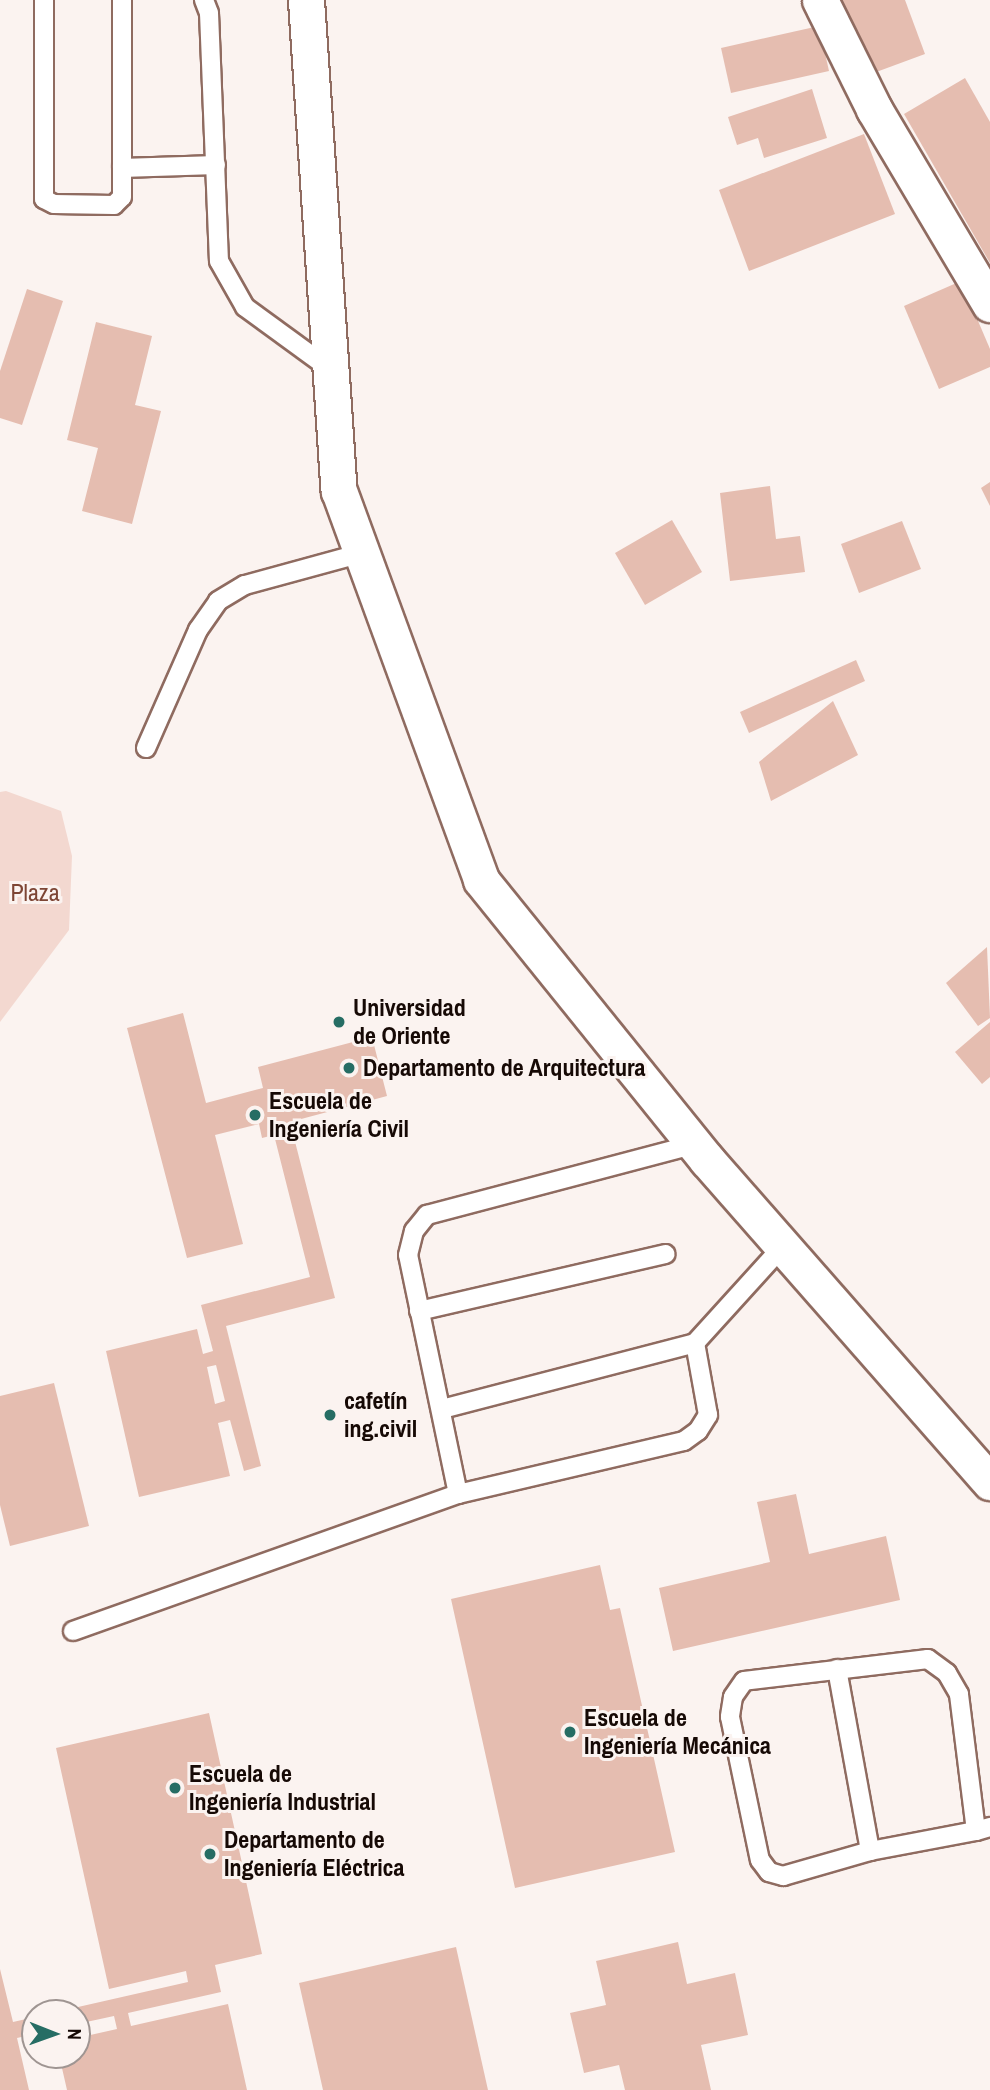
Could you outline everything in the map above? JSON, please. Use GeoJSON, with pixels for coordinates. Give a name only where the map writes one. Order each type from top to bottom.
{"type":"FeatureCollection","features":[{"type":"Feature","properties":{"kind":"street"},"geometry":{"type":"LineString","coordinates":[[306,0],[340,491],[481,880],[695,1144],[990,1482]]}},
{"type":"Feature","properties":{"kind":"street"},"geometry":{"type":"LineString","coordinates":[[820,0],[874,109],[990,304]]}},
{"type":"Feature","properties":{"kind":"lane"},"geometry":{"type":"LineString","coordinates":[[44,0],[44,199],[54,204],[114,205],[122,197],[122,0]]}},
{"type":"Feature","properties":{"kind":"lane"},"geometry":{"type":"LineString","coordinates":[[204,0],[209,13],[219,261],[229,285],[245,307],[330,369]]}},
{"type":"Feature","properties":{"kind":"lane"},"geometry":{"type":"LineString","coordinates":[[122,168],[216,165]]}},
{"type":"Feature","properties":{"kind":"lane"},"geometry":{"type":"LineString","coordinates":[[146,748],[198,631],[218,601],[245,585],[362,553]]}},
{"type":"Feature","properties":{"kind":"lane"},"geometry":{"type":"LineString","coordinates":[[458,1494],[408,1255],[414,1231],[427,1215],[695,1144]]}},
{"type":"Feature","properties":{"kind":"lane"},"geometry":{"type":"LineString","coordinates":[[442,1409],[695,1343],[783,1246]]}},
{"type":"Feature","properties":{"kind":"lane"},"geometry":{"type":"LineString","coordinates":[[419,1311],[666,1254]]}},
{"type":"Feature","properties":{"kind":"lane"},"geometry":{"type":"LineString","coordinates":[[74,1631],[458,1494],[684,1441],[698,1431],[708,1415],[695,1343]]}},
{"type":"Feature","properties":{"kind":"lane"},"geometry":{"type":"LineString","coordinates":[[928,1659],[947,1673],[959,1694],[983,1829],[870,1851],[783,1876],[769,1872],[760,1860],[730,1717],[733,1697],[744,1681],[836,1670],[928,1659]]}},
{"type":"Feature","properties":{"kind":"lane"},"geometry":{"type":"LineString","coordinates":[[836,1670],[870,1851]]}},
{"type":"Feature","properties":{"kind":"green space","name":"Plaza"},"geometry":{"type":"Polygon","coordinates":[[[6,791],[61,811],[72,856],[69,930],[0,1022],[0,792],[6,791]]]}},
{"type":"Feature","properties":{"kind":"building"},"geometry":{"type":"Polygon","coordinates":[[[831,0],[905,0],[925,54],[860,78],[831,0]]]}},
{"type":"Feature","properties":{"kind":"building"},"geometry":{"type":"Polygon","coordinates":[[[819,26],[829,71],[731,93],[721,48],[819,26]]]}},
{"type":"Feature","properties":{"kind":"building"},"geometry":{"type":"Polygon","coordinates":[[[965,78],[990,122],[990,263],[904,114],[965,78]]]}},
{"type":"Feature","properties":{"kind":"building"},"geometry":{"type":"Polygon","coordinates":[[[812,89],[827,138],[764,158],[758,138],[737,145],[728,117],[812,89]]]}},
{"type":"Feature","properties":{"kind":"building"},"geometry":{"type":"Polygon","coordinates":[[[864,134],[895,214],[749,271],[719,190],[864,134]]]}},
{"type":"Feature","properties":{"kind":"building"},"geometry":{"type":"Polygon","coordinates":[[[961,281],[990,349],[990,367],[939,389],[904,306],[961,281]]]}},
{"type":"Feature","properties":{"kind":"building"},"geometry":{"type":"Polygon","coordinates":[[[27,289],[63,301],[22,425],[0,418],[0,371],[27,289]]]}},
{"type":"Feature","properties":{"kind":"building"},"geometry":{"type":"Polygon","coordinates":[[[96,322],[152,336],[135,405],[161,411],[132,524],[82,511],[98,448],[67,440],[96,322]]]}},
{"type":"Feature","properties":{"kind":"building"},"geometry":{"type":"Polygon","coordinates":[[[990,482],[990,506],[981,488],[990,482]]]}},
{"type":"Feature","properties":{"kind":"building"},"geometry":{"type":"Polygon","coordinates":[[[770,486],[776,539],[800,536],[805,572],[730,581],[720,493],[770,486]]]}},
{"type":"Feature","properties":{"kind":"building"},"geometry":{"type":"Polygon","coordinates":[[[672,520],[702,572],[645,605],[615,553],[672,520]]]}},
{"type":"Feature","properties":{"kind":"building"},"geometry":{"type":"Polygon","coordinates":[[[902,521],[921,569],[859,593],[841,544],[902,521]]]}},
{"type":"Feature","properties":{"kind":"building"},"geometry":{"type":"Polygon","coordinates":[[[856,660],[865,681],[749,733],[740,712],[856,660]]]}},
{"type":"Feature","properties":{"kind":"building"},"geometry":{"type":"Polygon","coordinates":[[[833,701],[858,755],[771,801],[759,762],[833,701]]]}},
{"type":"Feature","properties":{"kind":"building"},"geometry":{"type":"Polygon","coordinates":[[[987,947],[990,1018],[978,1026],[946,983],[987,947]]]}},
{"type":"Feature","properties":{"kind":"building"},"geometry":{"type":"Polygon","coordinates":[[[183,1013],[206,1103],[263,1088],[258,1067],[372,1037],[387,1096],[290,1122],[335,1298],[226,1326],[261,1466],[244,1471],[230,1420],[218,1423],[230,1476],[139,1497],[106,1351],[197,1329],[203,1354],[213,1351],[201,1305],[310,1277],[274,1135],[262,1138],[259,1124],[215,1135],[243,1244],[187,1258],[127,1028],[183,1013]],[[216,1365],[207,1367],[215,1404],[225,1401],[216,1365]]]}},
{"type":"Feature","properties":{"kind":"building"},"geometry":{"type":"Polygon","coordinates":[[[990,1022],[990,1077],[982,1084],[955,1052],[990,1022]]]}},
{"type":"Feature","properties":{"kind":"building"},"geometry":{"type":"Polygon","coordinates":[[[54,1383],[89,1526],[10,1546],[0,1505],[0,1396],[54,1383]]]}},
{"type":"Feature","properties":{"kind":"building"},"geometry":{"type":"Polygon","coordinates":[[[796,1494],[809,1554],[886,1536],[900,1600],[673,1651],[659,1588],[770,1562],[757,1502],[796,1494]]]}},
{"type":"Feature","properties":{"kind":"building"},"geometry":{"type":"Polygon","coordinates":[[[600,1565],[610,1610],[620,1608],[675,1852],[515,1888],[451,1599],[600,1565]]]}},
{"type":"Feature","properties":{"kind":"building"},"geometry":{"type":"Polygon","coordinates":[[[209,1713],[262,1954],[215,1965],[221,1992],[128,2013],[131,2026],[228,2004],[247,2090],[67,2090],[62,2069],[91,2069],[91,2035],[117,2029],[114,2016],[91,2021],[91,2004],[188,1982],[186,1971],[109,1989],[56,1748],[209,1713]]]}},
{"type":"Feature","properties":{"kind":"building"},"geometry":{"type":"Polygon","coordinates":[[[678,1942],[687,1984],[735,1973],[748,2035],[701,2045],[711,2090],[625,2090],[619,2065],[584,2073],[570,2013],[606,2005],[596,1961],[678,1942]]]}},
{"type":"Feature","properties":{"kind":"building"},"geometry":{"type":"Polygon","coordinates":[[[456,1947],[488,2090],[323,2090],[299,1983],[456,1947]]]}},
{"type":"Feature","properties":{"kind":"building"},"geometry":{"type":"Polygon","coordinates":[[[0,1969],[13,2022],[21,2020],[21,2037],[17,2038],[21,2069],[24,2069],[29,2090],[0,2090],[0,1969]]]}},
{"type":"Feature","properties":{"kind":"place","name":"Universidad de Oriente"},"geometry":{"type":"Point","coordinates":[339,1022]}},
{"type":"Feature","properties":{"kind":"place","name":"Departamento de Arquitectura"},"geometry":{"type":"Point","coordinates":[349,1068]}},
{"type":"Feature","properties":{"kind":"place","name":"Escuela de Ingeniería Civil"},"geometry":{"type":"Point","coordinates":[255,1115]}},
{"type":"Feature","properties":{"kind":"place","name":"cafetín ing.civil"},"geometry":{"type":"Point","coordinates":[330,1415]}},
{"type":"Feature","properties":{"kind":"place","name":"Escuela de Ingeniería Mecánica"},"geometry":{"type":"Point","coordinates":[570,1732]}},
{"type":"Feature","properties":{"kind":"place","name":"Escuela de Ingeniería Industrial"},"geometry":{"type":"Point","coordinates":[175,1788]}},
{"type":"Feature","properties":{"kind":"place","name":"Departamento de Ingeniería Eléctrica"},"geometry":{"type":"Point","coordinates":[210,1854]}}]}
